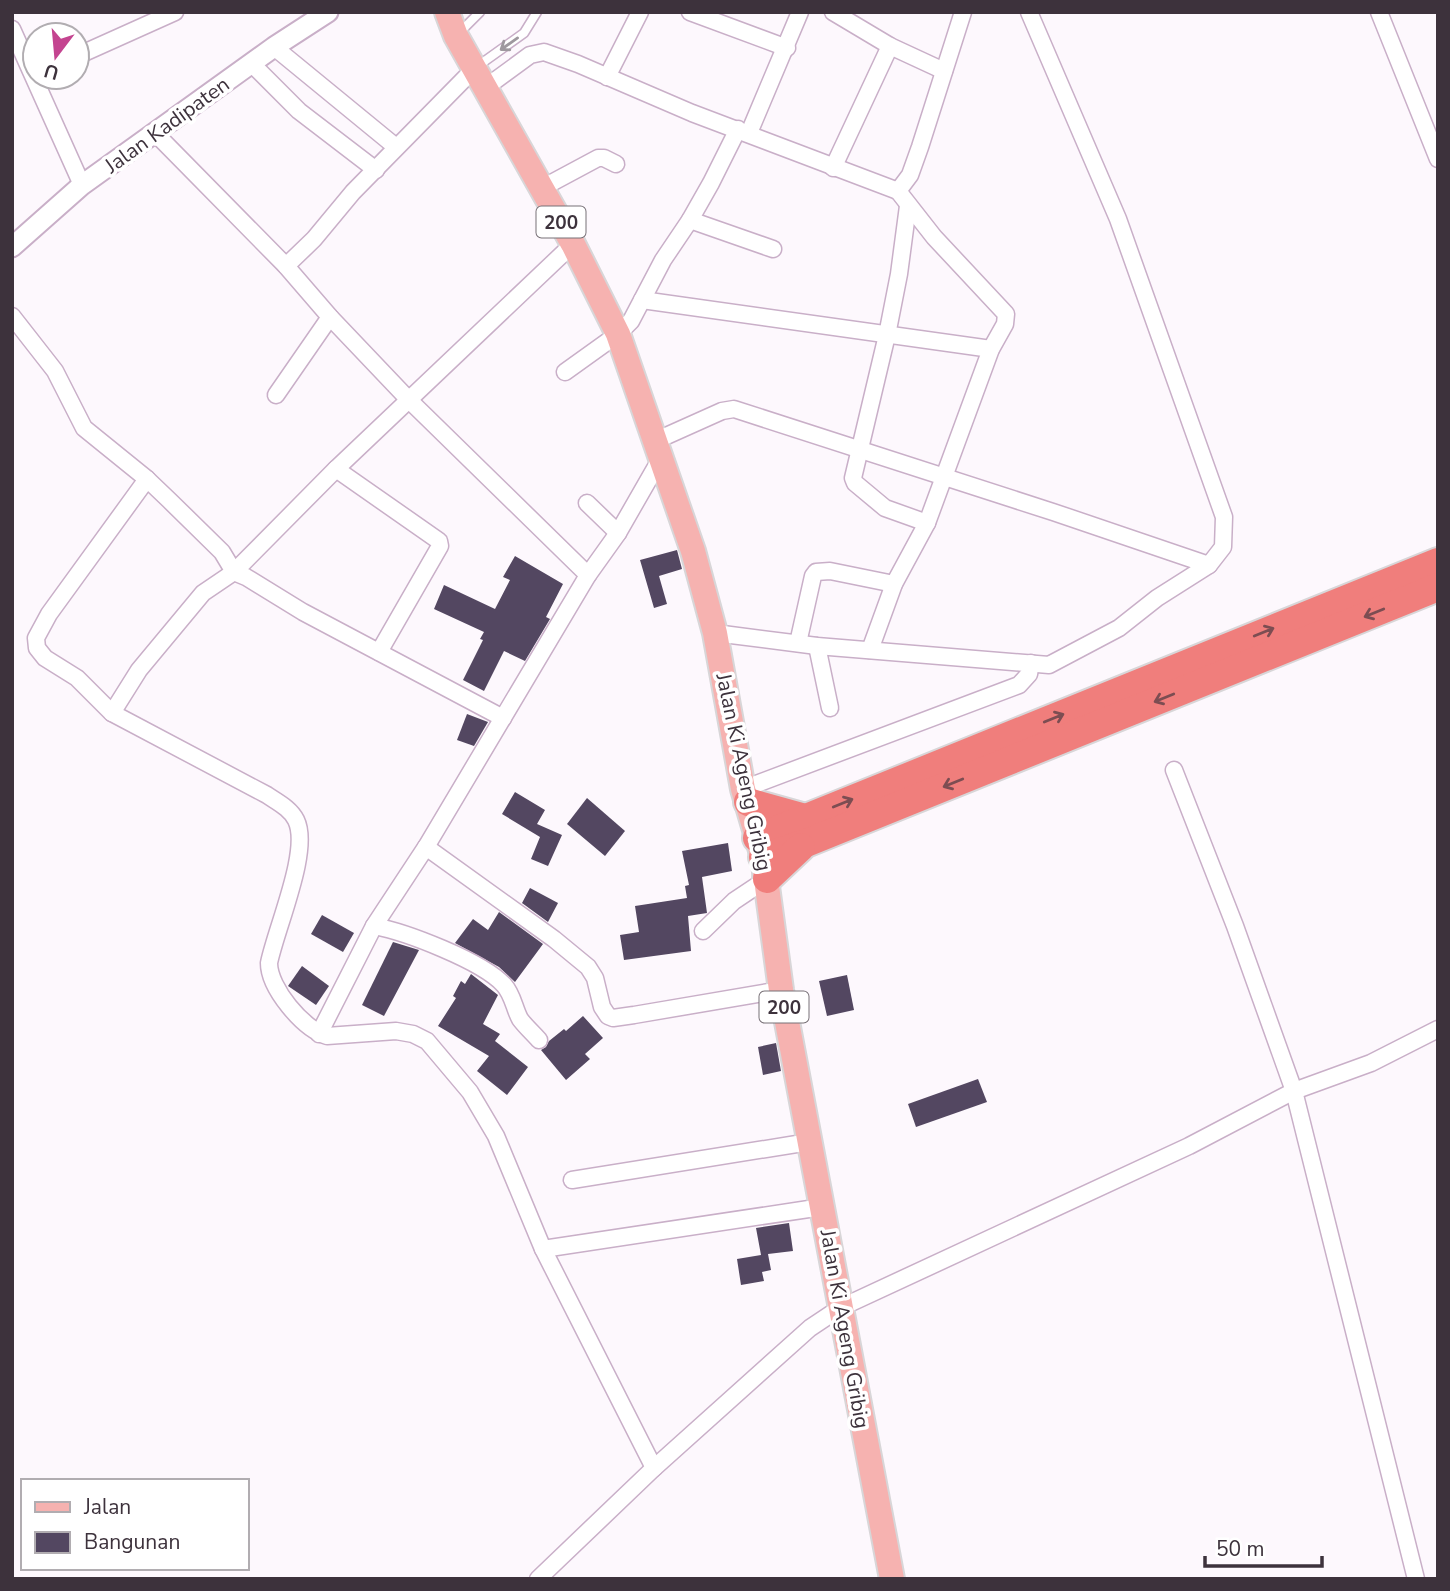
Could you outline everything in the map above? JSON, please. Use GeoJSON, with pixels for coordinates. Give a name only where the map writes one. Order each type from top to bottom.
{"type":"FeatureCollection","features":[{"type":"Feature","properties":{"kind":"highway"},"geometry":{"type":"LineString","coordinates":[[762,858],[805,830],[1438,562]]}},
{"type":"Feature","properties":{"kind":"highway"},"geometry":{"type":"LineString","coordinates":[[805,830],[1438,587]]}},
{"type":"Feature","properties":{"kind":"highway"},"geometry":{"type":"LineString","coordinates":[[746,796],[805,830]]}},
{"type":"Feature","properties":{"kind":"main road","name":"Jalan Ki Ageng Gribig"},"geometry":{"type":"LineString","coordinates":[[447,12],[456,36],[573,244],[618,334],[693,551],[715,633],[746,796],[762,858],[781,990],[892,1579]]}},
{"type":"Feature","properties":{"kind":"street"},"geometry":{"type":"LineString","coordinates":[[91,50],[175,12]]}},
{"type":"Feature","properties":{"kind":"street","name":"Jalan Kadipaten"},"geometry":{"type":"LineString","coordinates":[[12,247],[82,185],[274,47],[328,12]]}},
{"type":"Feature","properties":{"kind":"street"},"geometry":{"type":"LineString","coordinates":[[607,77],[640,12]]}},
{"type":"Feature","properties":{"kind":"street"},"geometry":{"type":"LineString","coordinates":[[690,12],[786,48]]}},
{"type":"Feature","properties":{"kind":"street"},"geometry":{"type":"LineString","coordinates":[[565,372],[618,334],[631,321],[663,260],[743,131],[786,48],[800,12]]}},
{"type":"Feature","properties":{"kind":"street"},"geometry":{"type":"LineString","coordinates":[[833,12],[890,46],[944,71]]}},
{"type":"Feature","properties":{"kind":"street"},"geometry":{"type":"LineString","coordinates":[[898,191],[910,175],[963,12]]}},
{"type":"Feature","properties":{"kind":"street"},"geometry":{"type":"LineString","coordinates":[[715,633],[817,646],[1049,665],[1119,628],[1157,598],[1209,565],[1223,547],[1224,517],[1118,219],[1029,12]]}},
{"type":"Feature","properties":{"kind":"street"},"geometry":{"type":"LineString","coordinates":[[1379,12],[1438,159]]}},
{"type":"Feature","properties":{"kind":"street"},"geometry":{"type":"LineString","coordinates":[[12,29],[18,55]]}},
{"type":"Feature","properties":{"kind":"street"},"geometry":{"type":"LineString","coordinates":[[833,168],[890,46]]}},
{"type":"Feature","properties":{"kind":"street"},"geometry":{"type":"LineString","coordinates":[[274,47],[396,147]]}},
{"type":"Feature","properties":{"kind":"street"},"geometry":{"type":"LineString","coordinates":[[286,266],[396,147],[479,78],[537,53],[559,56],[692,113],[898,191],[941,245],[1006,314],[927,523],[894,584],[870,650]]}},
{"type":"Feature","properties":{"kind":"street"},"geometry":{"type":"LineString","coordinates":[[252,64],[299,111],[376,170]]}},
{"type":"Feature","properties":{"kind":"street"},"geometry":{"type":"LineString","coordinates":[[41,91],[82,185]]}},
{"type":"Feature","properties":{"kind":"street"},"geometry":{"type":"LineString","coordinates":[[156,134],[286,266],[409,400],[588,575]]}},
{"type":"Feature","properties":{"kind":"street"},"geometry":{"type":"LineString","coordinates":[[542,188],[598,158],[616,164]]}},
{"type":"Feature","properties":{"kind":"street"},"geometry":{"type":"LineString","coordinates":[[908,206],[887,335],[853,478],[855,483],[885,508],[927,523]]}},
{"type":"Feature","properties":{"kind":"street"},"geometry":{"type":"LineString","coordinates":[[690,220],[773,249]]}},
{"type":"Feature","properties":{"kind":"street"},"geometry":{"type":"LineString","coordinates":[[112,713],[139,670],[202,593],[234,572],[336,469],[573,244]]}},
{"type":"Feature","properties":{"kind":"street"},"geometry":{"type":"LineString","coordinates":[[642,300],[991,349]]}},
{"type":"Feature","properties":{"kind":"street"},"geometry":{"type":"LineString","coordinates":[[12,316],[55,371],[84,428],[147,479],[222,552],[234,572],[503,718]]}},
{"type":"Feature","properties":{"kind":"street"},"geometry":{"type":"LineString","coordinates":[[276,395],[330,317]]}},
{"type":"Feature","properties":{"kind":"street"},"geometry":{"type":"LineString","coordinates":[[319,1034],[374,926],[426,847],[588,575],[618,533],[658,450],[722,411],[734,410],[1209,565]]}},
{"type":"Feature","properties":{"kind":"street"},"geometry":{"type":"LineString","coordinates":[[336,469],[439,541],[440,546],[379,652]]}},
{"type":"Feature","properties":{"kind":"street"},"geometry":{"type":"LineString","coordinates":[[147,479],[49,614],[36,638],[40,653],[77,677],[112,713],[267,795],[290,811],[300,836],[300,848],[271,952],[269,971],[276,990],[287,1005],[319,1034],[327,1036],[397,1031],[413,1034],[427,1041],[470,1092],[496,1136],[543,1249],[654,1468]]}},
{"type":"Feature","properties":{"kind":"street"},"geometry":{"type":"LineString","coordinates":[[587,503],[618,533]]}},
{"type":"Feature","properties":{"kind":"street"},"geometry":{"type":"LineString","coordinates":[[798,643],[813,576],[817,572],[830,571],[894,584]]}},
{"type":"Feature","properties":{"kind":"street"},"geometry":{"type":"LineString","coordinates":[[817,646],[830,708]]}},
{"type":"Feature","properties":{"kind":"street"},"geometry":{"type":"LineString","coordinates":[[746,796],[1019,685],[1029,674],[1031,663]]}},
{"type":"Feature","properties":{"kind":"street"},"geometry":{"type":"LineString","coordinates":[[1174,770],[1235,926],[1294,1091],[1416,1579]]}},
{"type":"Feature","properties":{"kind":"street"},"geometry":{"type":"LineString","coordinates":[[426,847],[554,939],[587,967],[595,978],[602,1007],[608,1016],[616,1018],[781,990]]}},
{"type":"Feature","properties":{"kind":"street"},"geometry":{"type":"LineString","coordinates":[[703,931],[734,901],[762,858]]}},
{"type":"Feature","properties":{"kind":"street"},"geometry":{"type":"LineString","coordinates":[[374,926],[396,930],[479,967],[498,980],[513,999],[520,1018],[539,1040]]}},
{"type":"Feature","properties":{"kind":"street"},"geometry":{"type":"LineString","coordinates":[[538,1579],[654,1468],[810,1328],[840,1308],[1189,1146],[1294,1091],[1371,1063],[1438,1029]]}},
{"type":"Feature","properties":{"kind":"street"},"geometry":{"type":"LineString","coordinates":[[572,1180],[809,1142]]}},
{"type":"Feature","properties":{"kind":"street"},"geometry":{"type":"LineString","coordinates":[[543,1249],[822,1207]]}},
{"type":"Feature","properties":{"kind":"lane"},"geometry":{"type":"LineString","coordinates":[[456,36],[480,12]]}},
{"type":"Feature","properties":{"kind":"lane"},"geometry":{"type":"LineString","coordinates":[[479,78],[524,33],[537,12]]}},
{"type":"Feature","properties":{"kind":"building"},"geometry":{"type":"Polygon","coordinates":[[[677,550],[682,569],[659,576],[667,604],[654,608],[640,560],[677,550]]]}},
{"type":"Feature","properties":{"kind":"building"},"geometry":{"type":"Polygon","coordinates":[[[515,556],[563,584],[546,617],[550,619],[525,661],[504,651],[484,691],[463,680],[483,640],[480,639],[484,632],[434,609],[444,585],[495,609],[510,580],[503,577],[515,556]]]}},
{"type":"Feature","properties":{"kind":"building"},"geometry":{"type":"Polygon","coordinates":[[[467,714],[488,722],[474,746],[457,740],[467,714]]]}},
{"type":"Feature","properties":{"kind":"building"},"geometry":{"type":"Polygon","coordinates":[[[515,792],[545,810],[537,824],[562,835],[548,866],[531,859],[540,837],[502,814],[515,792]]]}},
{"type":"Feature","properties":{"kind":"building"},"geometry":{"type":"Polygon","coordinates":[[[587,798],[625,831],[605,856],[567,824],[587,798]]]}},
{"type":"Feature","properties":{"kind":"building"},"geometry":{"type":"Polygon","coordinates":[[[728,843],[732,871],[702,877],[707,913],[688,916],[691,951],[624,960],[620,935],[639,932],[635,906],[687,898],[685,886],[689,885],[682,851],[728,843]]]}},
{"type":"Feature","properties":{"kind":"building"},"geometry":{"type":"Polygon","coordinates":[[[530,888],[558,903],[548,922],[522,903],[530,888]]]}},
{"type":"Feature","properties":{"kind":"building"},"geometry":{"type":"Polygon","coordinates":[[[499,912],[543,944],[515,982],[499,967],[455,943],[473,919],[488,930],[499,912]]]}},
{"type":"Feature","properties":{"kind":"building"},"geometry":{"type":"Polygon","coordinates":[[[322,915],[354,933],[343,952],[311,934],[322,915]]]}},
{"type":"Feature","properties":{"kind":"building"},"geometry":{"type":"Polygon","coordinates":[[[393,942],[419,950],[384,1016],[362,1005],[393,942]]]}},
{"type":"Feature","properties":{"kind":"building"},"geometry":{"type":"Polygon","coordinates":[[[302,966],[329,986],[316,1005],[288,986],[302,966]]]}},
{"type":"Feature","properties":{"kind":"building"},"geometry":{"type":"Polygon","coordinates":[[[471,974],[498,995],[483,1024],[500,1034],[495,1041],[528,1067],[507,1095],[477,1071],[489,1056],[438,1026],[456,998],[453,996],[461,981],[465,984],[471,974]]]}},
{"type":"Feature","properties":{"kind":"building"},"geometry":{"type":"Polygon","coordinates":[[[847,975],[854,1010],[827,1016],[819,981],[847,975]]]}},
{"type":"Feature","properties":{"kind":"building"},"geometry":{"type":"Polygon","coordinates":[[[583,1016],[603,1038],[585,1054],[590,1059],[566,1080],[541,1050],[583,1016]]]}},
{"type":"Feature","properties":{"kind":"building"},"geometry":{"type":"Polygon","coordinates":[[[776,1043],[781,1071],[763,1075],[758,1047],[776,1043]]]}},
{"type":"Feature","properties":{"kind":"building"},"geometry":{"type":"Polygon","coordinates":[[[978,1079],[987,1102],[916,1127],[908,1104],[978,1079]]]}},
{"type":"Feature","properties":{"kind":"building"},"geometry":{"type":"Polygon","coordinates":[[[789,1223],[793,1251],[768,1254],[771,1270],[762,1272],[764,1281],[741,1285],[737,1259],[761,1255],[756,1228],[789,1223]]]}}]}
